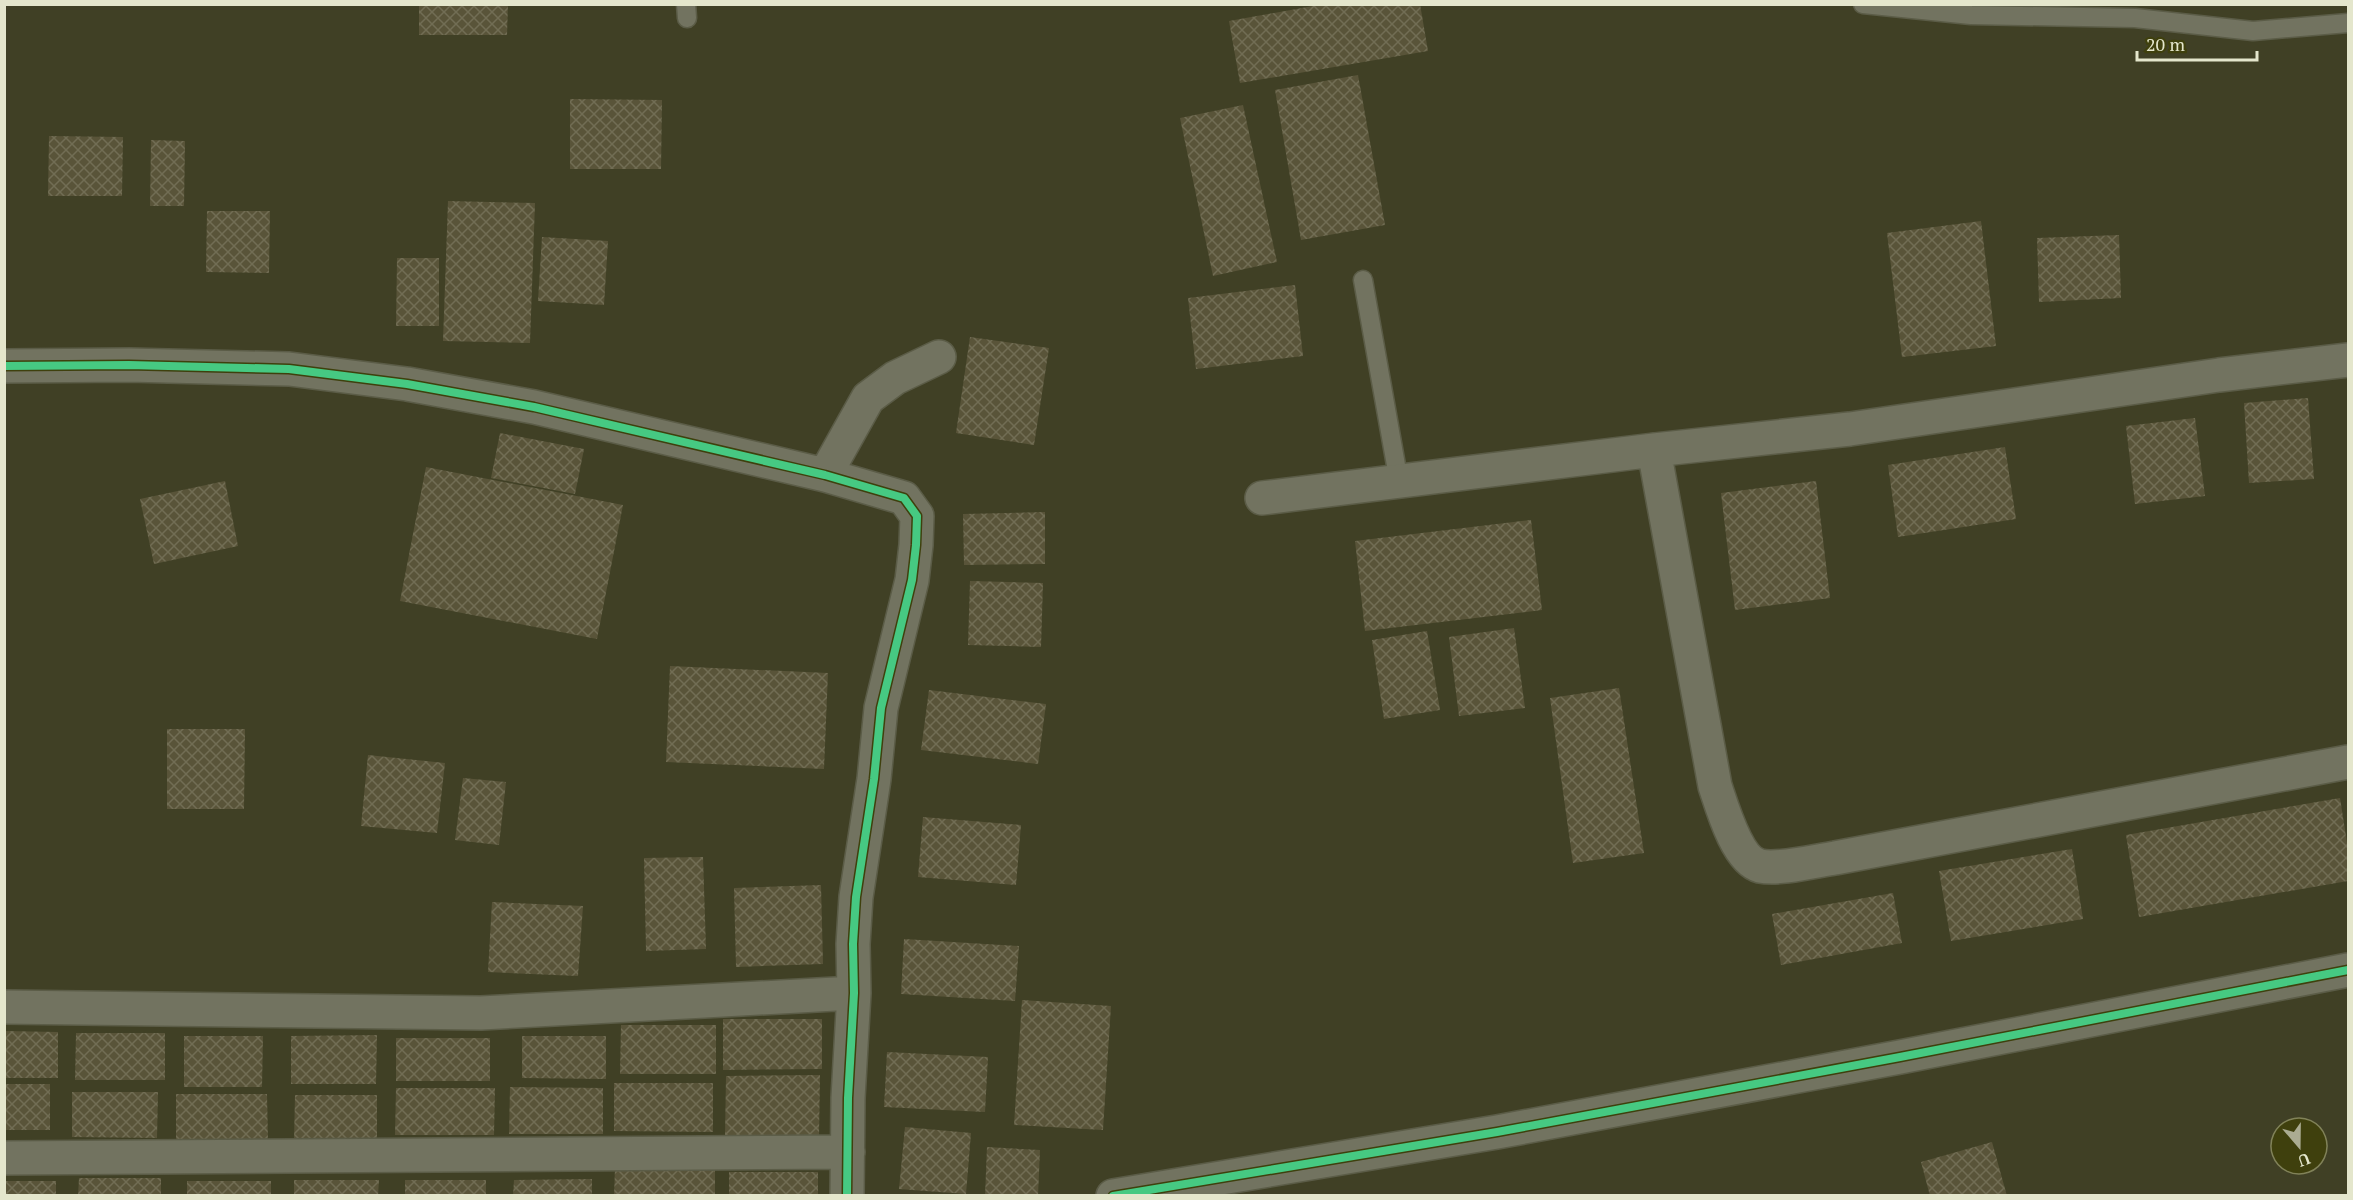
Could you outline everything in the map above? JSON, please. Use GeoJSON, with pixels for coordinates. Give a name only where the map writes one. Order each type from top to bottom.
{"type":"FeatureCollection","features":[{"type":"Feature","properties":{"kind":"street"},"geometry":{"type":"LineString","coordinates":[[825,475],[868,398],[895,378],[939,357]]}},
{"type":"Feature","properties":{"kind":"street"},"geometry":{"type":"LineString","coordinates":[[4,366],[129,365],[289,369],[407,384],[534,407],[825,475],[904,498],[917,516],[912,580],[881,708],[856,897],[853,944],[854,993],[848,1098],[847,1196]]}},
{"type":"Feature","properties":{"kind":"street"},"geometry":{"type":"LineString","coordinates":[[1263,498],[1654,450],[1850,429],[2219,375],[2348,366]]}},
{"type":"Feature","properties":{"kind":"street"},"geometry":{"type":"LineString","coordinates":[[1654,450],[1714,786],[1733,835],[1748,857],[1759,866],[1777,866],[1835,858],[2349,762]]}},
{"type":"Feature","properties":{"kind":"street"},"geometry":{"type":"LineString","coordinates":[[1113,1196],[1497,1132],[2349,970]]}},
{"type":"Feature","properties":{"kind":"street"},"geometry":{"type":"LineString","coordinates":[[4,1007],[482,1013],[854,993]]}},
{"type":"Feature","properties":{"kind":"street"},"geometry":{"type":"LineString","coordinates":[[4,1158],[848,1152]]}},
{"type":"Feature","properties":{"kind":"lane"},"geometry":{"type":"LineString","coordinates":[[1863,4],[1971,15],[2135,18],[2253,31],[2349,23]]}},
{"type":"Feature","properties":{"kind":"lane"},"geometry":{"type":"LineString","coordinates":[[1363,280],[1399,482]]}},
{"type":"Feature","properties":{"kind":"building"},"geometry":{"type":"Polygon","coordinates":[[[419,4],[508,4],[507,35],[419,35],[419,4]]]}},
{"type":"Feature","properties":{"kind":"building"},"geometry":{"type":"Polygon","coordinates":[[[1324,4],[1420,4],[1428,51],[1240,83],[1229,21],[1324,4]]]}},
{"type":"Feature","properties":{"kind":"building"},"geometry":{"type":"Polygon","coordinates":[[[1358,75],[1385,225],[1301,240],[1275,90],[1358,75]]]}},
{"type":"Feature","properties":{"kind":"building"},"geometry":{"type":"Polygon","coordinates":[[[570,99],[662,100],[661,169],[570,169],[570,99]]]}},
{"type":"Feature","properties":{"kind":"building"},"geometry":{"type":"Polygon","coordinates":[[[1243,105],[1277,262],[1213,276],[1180,118],[1243,105]]]}},
{"type":"Feature","properties":{"kind":"building"},"geometry":{"type":"Polygon","coordinates":[[[49,136],[123,137],[122,196],[48,196],[49,136]]]}},
{"type":"Feature","properties":{"kind":"building"},"geometry":{"type":"Polygon","coordinates":[[[151,140],[185,141],[184,206],[150,206],[151,140]]]}},
{"type":"Feature","properties":{"kind":"building"},"geometry":{"type":"Polygon","coordinates":[[[448,201],[535,203],[530,343],[443,341],[448,201]]]}},
{"type":"Feature","properties":{"kind":"building"},"geometry":{"type":"Polygon","coordinates":[[[207,211],[270,211],[269,273],[206,272],[207,211]]]}},
{"type":"Feature","properties":{"kind":"building"},"geometry":{"type":"Polygon","coordinates":[[[1981,221],[1996,346],[1902,357],[1887,233],[1981,221]]]}},
{"type":"Feature","properties":{"kind":"building"},"geometry":{"type":"Polygon","coordinates":[[[2119,235],[2121,298],[2039,302],[2037,238],[2119,235]]]}},
{"type":"Feature","properties":{"kind":"building"},"geometry":{"type":"Polygon","coordinates":[[[542,237],[608,241],[604,305],[538,301],[542,237]]]}},
{"type":"Feature","properties":{"kind":"building"},"geometry":{"type":"Polygon","coordinates":[[[397,258],[439,258],[439,326],[396,326],[397,258]]]}},
{"type":"Feature","properties":{"kind":"building"},"geometry":{"type":"Polygon","coordinates":[[[1295,285],[1303,356],[1196,369],[1188,298],[1295,285]]]}},
{"type":"Feature","properties":{"kind":"building"},"geometry":{"type":"Polygon","coordinates":[[[970,337],[1049,348],[1034,445],[956,433],[970,337]]]}},
{"type":"Feature","properties":{"kind":"building"},"geometry":{"type":"Polygon","coordinates":[[[2308,398],[2314,479],[2249,483],[2244,403],[2308,398]]]}},
{"type":"Feature","properties":{"kind":"building"},"geometry":{"type":"Polygon","coordinates":[[[2195,418],[2205,496],[2135,504],[2126,426],[2195,418]]]}},
{"type":"Feature","properties":{"kind":"building"},"geometry":{"type":"Polygon","coordinates":[[[500,433],[584,449],[575,494],[491,478],[500,433]]]}},
{"type":"Feature","properties":{"kind":"building"},"geometry":{"type":"Polygon","coordinates":[[[2005,447],[2016,519],[1898,537],[1888,465],[2005,447]]]}},
{"type":"Feature","properties":{"kind":"building"},"geometry":{"type":"Polygon","coordinates":[[[426,467],[623,505],[597,639],[400,601],[426,467]]]}},
{"type":"Feature","properties":{"kind":"building"},"geometry":{"type":"Polygon","coordinates":[[[225,481],[238,546],[154,564],[140,499],[225,481]]]}},
{"type":"Feature","properties":{"kind":"building"},"geometry":{"type":"Polygon","coordinates":[[[1816,481],[1830,598],[1735,610],[1721,493],[1816,481]]]}},
{"type":"Feature","properties":{"kind":"building"},"geometry":{"type":"Polygon","coordinates":[[[1045,512],[1045,564],[964,565],[963,514],[1045,512]]]}},
{"type":"Feature","properties":{"kind":"building"},"geometry":{"type":"Polygon","coordinates":[[[1531,520],[1542,610],[1365,631],[1355,541],[1531,520]]]}},
{"type":"Feature","properties":{"kind":"building"},"geometry":{"type":"Polygon","coordinates":[[[970,581],[1043,583],[1041,647],[968,645],[970,581]]]}},
{"type":"Feature","properties":{"kind":"building"},"geometry":{"type":"Polygon","coordinates":[[[1514,628],[1525,708],[1459,716],[1449,637],[1514,628]]]}},
{"type":"Feature","properties":{"kind":"building"},"geometry":{"type":"Polygon","coordinates":[[[1427,631],[1440,710],[1384,719],[1372,640],[1427,631]]]}},
{"type":"Feature","properties":{"kind":"building"},"geometry":{"type":"Polygon","coordinates":[[[670,666],[828,673],[824,769],[666,762],[670,666]]]}},
{"type":"Feature","properties":{"kind":"building"},"geometry":{"type":"Polygon","coordinates":[[[1619,688],[1644,853],[1573,863],[1550,698],[1619,688]]]}},
{"type":"Feature","properties":{"kind":"building"},"geometry":{"type":"Polygon","coordinates":[[[929,690],[1046,704],[1038,764],[921,750],[929,690]]]}},
{"type":"Feature","properties":{"kind":"building"},"geometry":{"type":"Polygon","coordinates":[[[167,729],[245,729],[244,809],[167,809],[167,729]]]}},
{"type":"Feature","properties":{"kind":"building"},"geometry":{"type":"Polygon","coordinates":[[[368,755],[445,763],[437,833],[361,826],[368,755]]]}},
{"type":"Feature","properties":{"kind":"building"},"geometry":{"type":"Polygon","coordinates":[[[463,778],[506,782],[499,845],[455,840],[463,778]]]}},
{"type":"Feature","properties":{"kind":"building"},"geometry":{"type":"Polygon","coordinates":[[[2340,798],[2348,849],[2348,881],[2139,917],[2126,835],[2340,798]]]}},
{"type":"Feature","properties":{"kind":"building"},"geometry":{"type":"Polygon","coordinates":[[[923,817],[1021,825],[1016,885],[918,877],[923,817]]]}},
{"type":"Feature","properties":{"kind":"building"},"geometry":{"type":"Polygon","coordinates":[[[2072,849],[2083,919],[1951,941],[1939,871],[2072,849]]]}},
{"type":"Feature","properties":{"kind":"building"},"geometry":{"type":"Polygon","coordinates":[[[703,857],[706,949],[646,951],[644,858],[703,857]]]}},
{"type":"Feature","properties":{"kind":"building"},"geometry":{"type":"Polygon","coordinates":[[[821,885],[823,964],[736,967],[734,888],[821,885]]]}},
{"type":"Feature","properties":{"kind":"building"},"geometry":{"type":"Polygon","coordinates":[[[1893,893],[1902,943],[1781,965],[1772,914],[1893,893]]]}},
{"type":"Feature","properties":{"kind":"building"},"geometry":{"type":"Polygon","coordinates":[[[492,902],[583,906],[578,976],[488,972],[492,902]]]}},
{"type":"Feature","properties":{"kind":"building"},"geometry":{"type":"Polygon","coordinates":[[[904,939],[1019,946],[1015,1001],[901,994],[904,939]]]}},
{"type":"Feature","properties":{"kind":"building"},"geometry":{"type":"Polygon","coordinates":[[[1022,1000],[1111,1006],[1103,1130],[1014,1125],[1022,1000]]]}},
{"type":"Feature","properties":{"kind":"building"},"geometry":{"type":"Polygon","coordinates":[[[723,1019],[822,1019],[822,1069],[723,1070],[723,1019]]]}},
{"type":"Feature","properties":{"kind":"building"},"geometry":{"type":"Polygon","coordinates":[[[621,1025],[716,1025],[716,1074],[620,1074],[621,1025]]]}},
{"type":"Feature","properties":{"kind":"building"},"geometry":{"type":"Polygon","coordinates":[[[4,1031],[58,1032],[58,1078],[4,1078],[4,1031]]]}},
{"type":"Feature","properties":{"kind":"building"},"geometry":{"type":"Polygon","coordinates":[[[76,1033],[165,1033],[165,1080],[75,1080],[76,1033]]]}},
{"type":"Feature","properties":{"kind":"building"},"geometry":{"type":"Polygon","coordinates":[[[377,1035],[376,1084],[291,1084],[291,1036],[377,1035]]]}},
{"type":"Feature","properties":{"kind":"building"},"geometry":{"type":"Polygon","coordinates":[[[184,1036],[263,1036],[262,1087],[184,1087],[184,1036]]]}},
{"type":"Feature","properties":{"kind":"building"},"geometry":{"type":"Polygon","coordinates":[[[522,1036],[606,1036],[606,1079],[522,1078],[522,1036]]]}},
{"type":"Feature","properties":{"kind":"building"},"geometry":{"type":"Polygon","coordinates":[[[396,1038],[490,1038],[490,1081],[396,1081],[396,1038]]]}},
{"type":"Feature","properties":{"kind":"building"},"geometry":{"type":"Polygon","coordinates":[[[887,1052],[988,1057],[985,1112],[884,1107],[887,1052]]]}},
{"type":"Feature","properties":{"kind":"building"},"geometry":{"type":"Polygon","coordinates":[[[820,1075],[819,1137],[725,1136],[726,1076],[820,1075]]]}},
{"type":"Feature","properties":{"kind":"building"},"geometry":{"type":"Polygon","coordinates":[[[614,1083],[713,1083],[713,1132],[614,1131],[614,1083]]]}},
{"type":"Feature","properties":{"kind":"building"},"geometry":{"type":"Polygon","coordinates":[[[4,1084],[50,1084],[50,1130],[4,1130],[4,1084]]]}},
{"type":"Feature","properties":{"kind":"building"},"geometry":{"type":"Polygon","coordinates":[[[510,1087],[603,1088],[603,1134],[509,1134],[510,1087]]]}},
{"type":"Feature","properties":{"kind":"building"},"geometry":{"type":"Polygon","coordinates":[[[396,1088],[495,1088],[494,1135],[395,1135],[396,1088]]]}},
{"type":"Feature","properties":{"kind":"building"},"geometry":{"type":"Polygon","coordinates":[[[72,1092],[158,1092],[157,1138],[72,1137],[72,1092]]]}},
{"type":"Feature","properties":{"kind":"building"},"geometry":{"type":"Polygon","coordinates":[[[176,1094],[267,1094],[268,1141],[176,1141],[176,1094]]]}},
{"type":"Feature","properties":{"kind":"building"},"geometry":{"type":"Polygon","coordinates":[[[295,1095],[377,1095],[377,1139],[294,1140],[295,1095]]]}},
{"type":"Feature","properties":{"kind":"building"},"geometry":{"type":"Polygon","coordinates":[[[905,1127],[971,1133],[966,1194],[899,1189],[905,1127]]]}},
{"type":"Feature","properties":{"kind":"building"},"geometry":{"type":"Polygon","coordinates":[[[1992,1142],[2007,1196],[1930,1196],[1921,1162],[1992,1142]]]}},
{"type":"Feature","properties":{"kind":"building"},"geometry":{"type":"Polygon","coordinates":[[[987,1147],[1040,1150],[1038,1196],[985,1196],[987,1147]]]}},
{"type":"Feature","properties":{"kind":"building"},"geometry":{"type":"Polygon","coordinates":[[[615,1168],[715,1168],[715,1196],[614,1196],[615,1168]]]}},
{"type":"Feature","properties":{"kind":"building"},"geometry":{"type":"Polygon","coordinates":[[[729,1172],[818,1172],[818,1196],[729,1196],[729,1172]]]}},
{"type":"Feature","properties":{"kind":"building"},"geometry":{"type":"Polygon","coordinates":[[[79,1178],[161,1178],[161,1196],[78,1196],[79,1178]]]}},
{"type":"Feature","properties":{"kind":"building"},"geometry":{"type":"Polygon","coordinates":[[[592,1179],[592,1196],[513,1196],[514,1180],[592,1179]]]}},
{"type":"Feature","properties":{"kind":"building"},"geometry":{"type":"Polygon","coordinates":[[[294,1180],[379,1180],[378,1196],[294,1196],[294,1180]]]}},
{"type":"Feature","properties":{"kind":"building"},"geometry":{"type":"Polygon","coordinates":[[[405,1180],[486,1180],[486,1196],[405,1196],[405,1180]]]}},
{"type":"Feature","properties":{"kind":"building"},"geometry":{"type":"Polygon","coordinates":[[[4,1181],[56,1181],[56,1196],[4,1196],[4,1181]]]}},
{"type":"Feature","properties":{"kind":"building"},"geometry":{"type":"Polygon","coordinates":[[[187,1181],[271,1181],[271,1196],[187,1196],[187,1181]]]}},
{"type":"Feature","properties":{"kind":"cycle path"},"geometry":{"type":"LineString","coordinates":[[4,366],[129,365],[289,369],[407,384],[534,407],[825,475],[904,498],[917,516],[916,545],[912,580],[881,708],[874,779],[856,897],[853,944],[854,993],[848,1098],[847,1196]]}},
{"type":"Feature","properties":{"kind":"cycle path"},"geometry":{"type":"LineString","coordinates":[[1113,1196],[1497,1132],[2348,970]]}}]}
